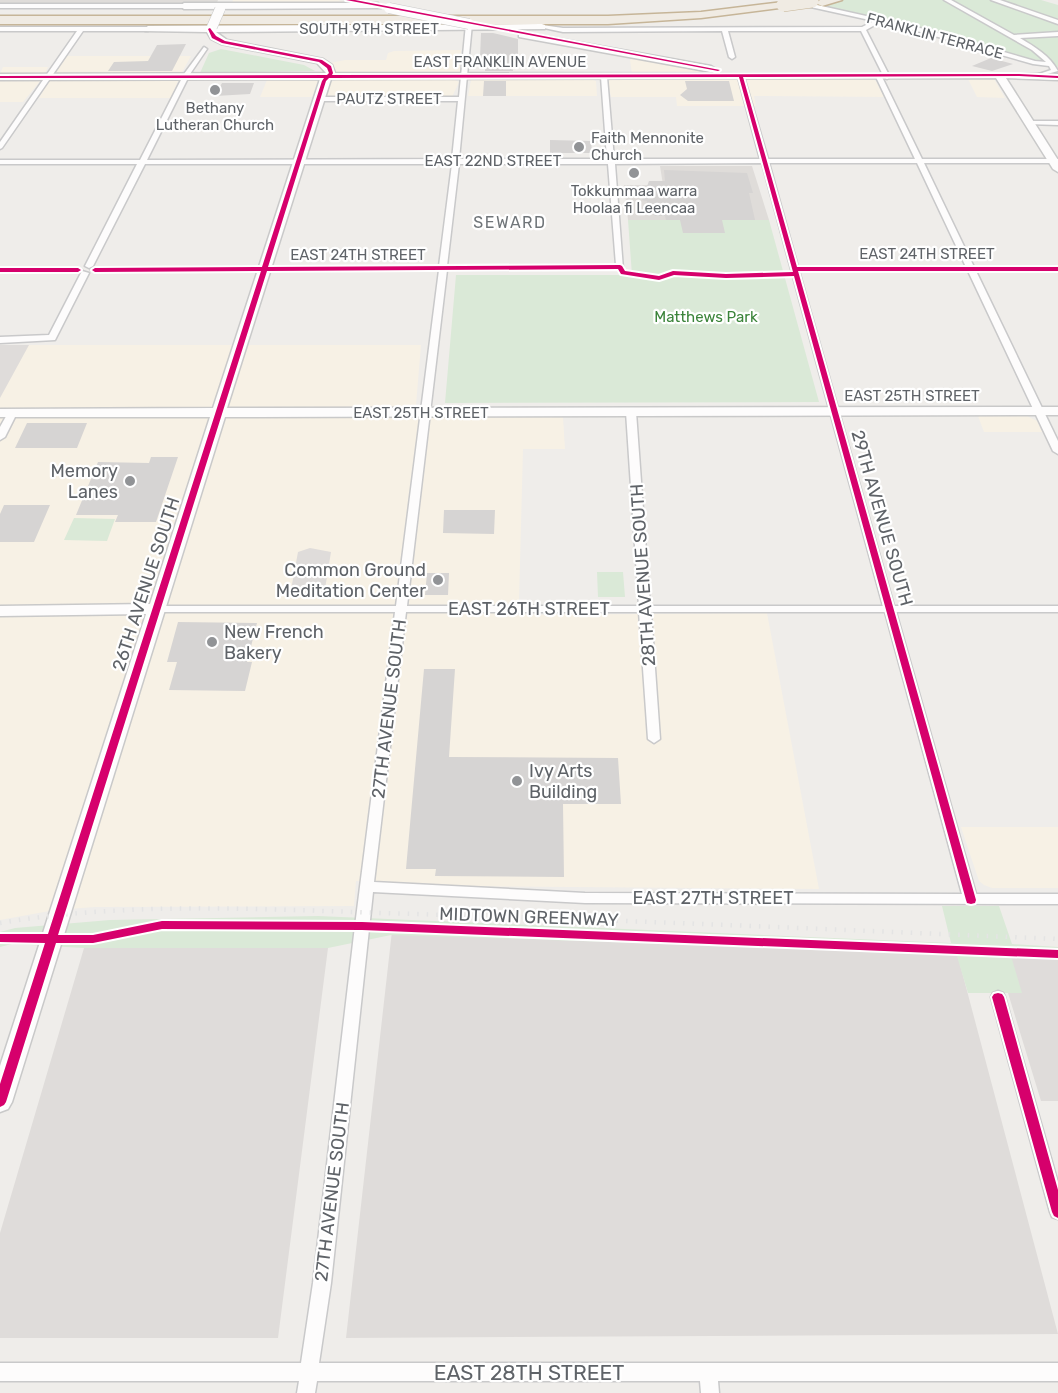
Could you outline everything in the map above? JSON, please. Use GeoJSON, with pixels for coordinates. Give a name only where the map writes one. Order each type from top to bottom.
{"type":"FeatureCollection","features":[{"type":"Feature","properties":{"kind":"highway"},"geometry":{"type":"LineString","coordinates":[[495,7],[636,8],[836,0]]}},
{"type":"Feature","properties":{"kind":"highway"},"geometry":{"type":"LineString","coordinates":[[0,15],[565,15],[679,11],[776,2]]}},
{"type":"Feature","properties":{"kind":"highway"},"geometry":{"type":"LineString","coordinates":[[0,20],[601,20],[701,15],[776,2]]}},
{"type":"Feature","properties":{"kind":"highway"},"geometry":{"type":"LineString","coordinates":[[542,27],[674,23],[776,2]]}},
{"type":"Feature","properties":{"kind":"highway"},"geometry":{"type":"LineString","coordinates":[[0,8],[184,6]]}},
{"type":"Feature","properties":{"kind":"highway"},"geometry":{"type":"LineString","coordinates":[[384,7],[451,7]]}},
{"type":"Feature","properties":{"kind":"highway"},"geometry":{"type":"LineString","coordinates":[[0,28],[148,29]]}},
{"type":"Feature","properties":{"kind":"street"},"geometry":{"type":"LineString","coordinates":[[348,0],[469,26],[482,26],[741,77]]}},
{"type":"Feature","properties":{"kind":"street"},"geometry":{"type":"LineString","coordinates":[[947,0],[1055,62],[1055,71],[1038,76]]}},
{"type":"Feature","properties":{"kind":"street"},"geometry":{"type":"LineString","coordinates":[[994,0],[1058,22]]}},
{"type":"Feature","properties":{"kind":"street","name":"FRANKLIN TERRACE"},"geometry":{"type":"LineString","coordinates":[[776,2],[880,20],[1035,63],[1055,62]]}},
{"type":"Feature","properties":{"kind":"street"},"geometry":{"type":"LineString","coordinates":[[222,5],[211,28],[203,34],[211,42],[311,63],[320,68],[326,77]]}},
{"type":"Feature","properties":{"kind":"street"},"geometry":{"type":"LineString","coordinates":[[184,6],[384,7]]}},
{"type":"Feature","properties":{"kind":"street","name":"SOUTH 9TH STREET"},"geometry":{"type":"LineString","coordinates":[[0,28],[469,26],[498,29],[542,27],[563,30],[863,29],[880,20]]}},
{"type":"Feature","properties":{"kind":"street","name":"27TH AVENUE SOUTH"},"geometry":{"type":"LineString","coordinates":[[306,1393],[322,1283],[469,26]]}},
{"type":"Feature","properties":{"kind":"street"},"geometry":{"type":"LineString","coordinates":[[724,28],[732,57]]}},
{"type":"Feature","properties":{"kind":"street"},"geometry":{"type":"LineString","coordinates":[[0,147],[81,29]]}},
{"type":"Feature","properties":{"kind":"street"},"geometry":{"type":"LineString","coordinates":[[863,29],[920,161],[1058,452]]}},
{"type":"Feature","properties":{"kind":"street"},"geometry":{"type":"LineString","coordinates":[[1014,37],[1058,36]]}},
{"type":"Feature","properties":{"kind":"street"},"geometry":{"type":"LineString","coordinates":[[1034,49],[1032,42],[1035,39],[1058,36]]}},
{"type":"Feature","properties":{"kind":"street"},"geometry":{"type":"LineString","coordinates":[[0,340],[51,338],[185,77],[197,55],[204,49]]}},
{"type":"Feature","properties":{"kind":"street"},"geometry":{"type":"LineString","coordinates":[[1000,76],[1056,164]]}},
{"type":"Feature","properties":{"kind":"street","name":"EAST FRANKLIN AVENUE"},"geometry":{"type":"LineString","coordinates":[[1000,76],[1058,79]]}},
{"type":"Feature","properties":{"kind":"street","name":"EAST FRANKLIN AVENUE"},"geometry":{"type":"LineString","coordinates":[[0,77],[1038,76],[1058,79]]}},
{"type":"Feature","properties":{"kind":"street","name":"26TH AVENUE SOUTH"},"geometry":{"type":"LineString","coordinates":[[0,1102],[326,77]]}},
{"type":"Feature","properties":{"kind":"street"},"geometry":{"type":"LineString","coordinates":[[604,77],[611,161]]}},
{"type":"Feature","properties":{"kind":"street","name":"29TH AVENUE SOUTH"},"geometry":{"type":"LineString","coordinates":[[741,77],[767,161],[971,900]]}},
{"type":"Feature","properties":{"kind":"street","name":"PAUTZ STREET"},"geometry":{"type":"LineString","coordinates":[[318,99],[460,99]]}},
{"type":"Feature","properties":{"kind":"street"},"geometry":{"type":"LineString","coordinates":[[1028,123],[1058,123]]}},
{"type":"Feature","properties":{"kind":"street","name":"EAST 24TH STREET"},"geometry":{"type":"LineString","coordinates":[[0,270],[620,267],[611,161]]}},
{"type":"Feature","properties":{"kind":"street","name":"EAST 22ND STREET"},"geometry":{"type":"LineString","coordinates":[[0,162],[920,161],[1056,164]]}},
{"type":"Feature","properties":{"kind":"street","name":"EAST 24TH STREET"},"geometry":{"type":"LineString","coordinates":[[795,269],[1058,269]]}},
{"type":"Feature","properties":{"kind":"street","name":"EAST 25TH STREET"},"geometry":{"type":"LineString","coordinates":[[6,413],[1058,411]]}},
{"type":"Feature","properties":{"kind":"street","name":"28TH AVENUE SOUTH"},"geometry":{"type":"LineString","coordinates":[[631,412],[654,739]]}},
{"type":"Feature","properties":{"kind":"street"},"geometry":{"type":"LineString","coordinates":[[0,437],[6,413]]}},
{"type":"Feature","properties":{"kind":"street","name":"EAST 26TH STREET"},"geometry":{"type":"LineString","coordinates":[[0,611],[1058,609]]}},
{"type":"Feature","properties":{"kind":"street","name":"EAST 27TH STREET"},"geometry":{"type":"LineString","coordinates":[[368,887],[585,898],[1058,899]]}},
{"type":"Feature","properties":{"kind":"street"},"geometry":{"type":"LineString","coordinates":[[998,997],[1058,1212]]}},
{"type":"Feature","properties":{"kind":"street","name":"EAST 28TH STREET"},"geometry":{"type":"LineString","coordinates":[[0,1372],[1058,1372]]}},
{"type":"Feature","properties":{"kind":"street"},"geometry":{"type":"LineString","coordinates":[[708,1373],[710,1393]]}},
{"type":"Feature","properties":{"kind":"shaded area"},"geometry":{"type":"Polygon","coordinates":[[[0,0],[218,0],[216,5],[0,5],[0,0]]]}},
{"type":"Feature","properties":{"kind":"shaded area"},"geometry":{"type":"Polygon","coordinates":[[[233,0],[338,0],[345,2],[232,3],[233,0]]]}},
{"type":"Feature","properties":{"kind":"shaded area"},"geometry":{"type":"Polygon","coordinates":[[[461,50],[460,74],[338,74],[330,63],[345,60],[386,60],[388,53],[394,51],[461,50]]]}},
{"type":"Feature","properties":{"kind":"shaded area"},"geometry":{"type":"Polygon","coordinates":[[[67,56],[191,56],[181,74],[55,74],[67,56]]]}},
{"type":"Feature","properties":{"kind":"shaded area"},"geometry":{"type":"Polygon","coordinates":[[[634,57],[706,73],[632,74],[630,60],[634,57]]]}},
{"type":"Feature","properties":{"kind":"shaded area"},"geometry":{"type":"Polygon","coordinates":[[[3,67],[48,67],[44,75],[0,74],[3,67]]]}},
{"type":"Feature","properties":{"kind":"shaded area"},"geometry":{"type":"Polygon","coordinates":[[[50,79],[178,81],[171,98],[39,98],[50,79]]]}},
{"type":"Feature","properties":{"kind":"shaded area"},"geometry":{"type":"Polygon","coordinates":[[[453,79],[459,82],[452,97],[327,96],[331,82],[336,80],[453,79]]]}},
{"type":"Feature","properties":{"kind":"shaded area"},"geometry":{"type":"Polygon","coordinates":[[[613,79],[872,79],[876,81],[884,97],[754,96],[756,106],[677,106],[676,97],[611,97],[608,81],[613,79]]]}},
{"type":"Feature","properties":{"kind":"shaded area"},"geometry":{"type":"Polygon","coordinates":[[[968,79],[994,79],[1005,98],[977,97],[968,79]]]}},
{"type":"Feature","properties":{"kind":"shaded area"},"geometry":{"type":"Polygon","coordinates":[[[0,80],[41,80],[23,102],[0,102],[0,80]]]}},
{"type":"Feature","properties":{"kind":"shaded area"},"geometry":{"type":"Polygon","coordinates":[[[267,80],[318,81],[312,97],[260,97],[267,80]]]}},
{"type":"Feature","properties":{"kind":"shaded area"},"geometry":{"type":"Polygon","coordinates":[[[471,80],[593,80],[596,81],[597,96],[468,96],[471,80]]]}},
{"type":"Feature","properties":{"kind":"shaded area"},"geometry":{"type":"Polygon","coordinates":[[[660,166],[752,166],[769,220],[628,220],[624,185],[663,185],[660,166]]]}},
{"type":"Feature","properties":{"kind":"shaded area"},"geometry":{"type":"Polygon","coordinates":[[[0,345],[421,345],[415,417],[563,417],[565,449],[523,449],[519,601],[515,615],[767,613],[819,889],[447,886],[356,881],[354,906],[95,907],[55,910],[0,920],[0,345]]]}},
{"type":"Feature","properties":{"kind":"shaded area"},"geometry":{"type":"Polygon","coordinates":[[[0,345],[29,345],[0,398],[0,345]]]}},
{"type":"Feature","properties":{"kind":"shaded area"},"geometry":{"type":"Polygon","coordinates":[[[978,416],[1027,416],[1037,421],[1042,432],[984,432],[978,416]]]}},
{"type":"Feature","properties":{"kind":"shaded area"},"geometry":{"type":"Polygon","coordinates":[[[310,548],[331,552],[324,595],[290,595],[298,552],[310,548]]]}},
{"type":"Feature","properties":{"kind":"shaded area"},"geometry":{"type":"Polygon","coordinates":[[[961,827],[1058,827],[1058,888],[992,888],[984,885],[979,881],[961,827]]]}},
{"type":"Feature","properties":{"kind":"shaded area"},"geometry":{"type":"Polygon","coordinates":[[[392,931],[957,953],[1058,1334],[346,1338],[392,931]]]}},
{"type":"Feature","properties":{"kind":"shaded area"},"geometry":{"type":"Polygon","coordinates":[[[84,948],[328,948],[278,1338],[0,1338],[0,1233],[84,948]]]}},
{"type":"Feature","properties":{"kind":"shaded area"},"geometry":{"type":"Polygon","coordinates":[[[1010,956],[1058,959],[1058,1101],[1041,1101],[1008,993],[1021,993],[1010,956]]]}},
{"type":"Feature","properties":{"kind":"green space"},"geometry":{"type":"Polygon","coordinates":[[[791,0],[1041,0],[1058,5],[1058,67],[904,24],[791,0]]]}},
{"type":"Feature","properties":{"kind":"green space"},"geometry":{"type":"Polygon","coordinates":[[[221,49],[304,65],[315,71],[200,73],[209,53],[221,49]]]}},
{"type":"Feature","properties":{"kind":"green space","name":"Matthews Park"},"geometry":{"type":"Polygon","coordinates":[[[628,220],[769,220],[819,402],[445,403],[456,275],[632,275],[628,220]]]}},
{"type":"Feature","properties":{"kind":"green space"},"geometry":{"type":"Polygon","coordinates":[[[74,518],[115,519],[107,541],[64,540],[74,518]]]}},
{"type":"Feature","properties":{"kind":"green space"},"geometry":{"type":"Polygon","coordinates":[[[597,572],[623,572],[625,597],[598,597],[597,572]]]}},
{"type":"Feature","properties":{"kind":"green space"},"geometry":{"type":"Polygon","coordinates":[[[942,906],[999,906],[1012,944],[1058,947],[1058,959],[1011,956],[1022,993],[968,993],[956,953],[391,935],[328,948],[84,948],[12,944],[0,947],[0,932],[15,928],[110,920],[318,916],[951,943],[942,906]]]}},
{"type":"Feature","properties":{"kind":"building"},"geometry":{"type":"Polygon","coordinates":[[[481,33],[493,33],[518,39],[518,58],[513,58],[513,71],[485,71],[485,58],[480,58],[481,33]]]}},
{"type":"Feature","properties":{"kind":"building"},"geometry":{"type":"Polygon","coordinates":[[[186,44],[172,71],[108,71],[114,62],[148,61],[157,45],[186,44]]]}},
{"type":"Feature","properties":{"kind":"building"},"geometry":{"type":"Polygon","coordinates":[[[991,58],[1013,64],[992,71],[972,66],[991,58]]]}},
{"type":"Feature","properties":{"kind":"building"},"geometry":{"type":"Polygon","coordinates":[[[484,81],[506,81],[506,96],[483,96],[484,81]]]}},
{"type":"Feature","properties":{"kind":"building"},"geometry":{"type":"Polygon","coordinates":[[[685,81],[729,81],[734,101],[688,101],[680,95],[687,89],[685,81]]]}},
{"type":"Feature","properties":{"kind":"building","name":"Bethany Lutheran Church"},"geometry":{"type":"Polygon","coordinates":[[[222,83],[254,83],[250,94],[215,96],[222,83]]]}},
{"type":"Feature","properties":{"kind":"building","name":"Faith Mennonite Church"},"geometry":{"type":"Polygon","coordinates":[[[550,140],[591,141],[592,153],[550,153],[550,140]]]}},
{"type":"Feature","properties":{"kind":"building"},"geometry":{"type":"Polygon","coordinates":[[[664,170],[747,173],[753,193],[749,193],[755,220],[722,220],[725,233],[683,233],[680,220],[666,220],[665,216],[655,216],[648,208],[647,201],[642,200],[649,181],[665,181],[664,170]]]}},
{"type":"Feature","properties":{"kind":"building"},"geometry":{"type":"Polygon","coordinates":[[[27,423],[87,423],[77,448],[15,448],[27,423]]]}},
{"type":"Feature","properties":{"kind":"building","name":"Memory Lanes"},"geometry":{"type":"Polygon","coordinates":[[[151,457],[178,457],[156,522],[115,522],[118,515],[76,515],[98,462],[149,463],[151,457]]]}},
{"type":"Feature","properties":{"kind":"building"},"geometry":{"type":"Polygon","coordinates":[[[4,505],[50,505],[34,542],[0,542],[0,514],[4,505]]]}},
{"type":"Feature","properties":{"kind":"building"},"geometry":{"type":"Polygon","coordinates":[[[444,510],[495,510],[494,534],[443,533],[444,510]]]}},
{"type":"Feature","properties":{"kind":"building","name":"Common Ground Meditation Center"},"geometry":{"type":"Polygon","coordinates":[[[427,573],[449,573],[448,595],[425,595],[427,573]]]}},
{"type":"Feature","properties":{"kind":"building","name":"New French Bakery"},"geometry":{"type":"Polygon","coordinates":[[[178,622],[257,623],[247,662],[252,662],[245,691],[169,690],[177,662],[167,662],[178,622]]]}},
{"type":"Feature","properties":{"kind":"building","name":"Ivy Arts Building"},"geometry":{"type":"Polygon","coordinates":[[[424,669],[455,669],[449,757],[618,758],[621,804],[563,804],[564,877],[435,876],[436,869],[406,869],[424,669]]]}},
{"type":"Feature","properties":{"kind":"railway"},"geometry":{"type":"LineString","coordinates":[[0,923],[103,911],[207,908],[656,922],[1058,939]]}},
{"type":"Feature","properties":{"kind":"cycle path"},"geometry":{"type":"LineString","coordinates":[[348,0],[718,70]]}},
{"type":"Feature","properties":{"kind":"cycle path"},"geometry":{"type":"LineString","coordinates":[[0,1102],[324,81],[331,73],[329,67],[320,61],[224,42],[214,37],[210,29]]}},
{"type":"Feature","properties":{"kind":"cycle path"},"geometry":{"type":"LineString","coordinates":[[0,77],[1019,75],[1058,77]]}},
{"type":"Feature","properties":{"kind":"cycle path"},"geometry":{"type":"LineString","coordinates":[[741,77],[971,900]]}},
{"type":"Feature","properties":{"kind":"cycle path"},"geometry":{"type":"LineString","coordinates":[[95,270],[620,267],[623,273],[659,278],[673,273],[726,276],[796,274]]}},
{"type":"Feature","properties":{"kind":"cycle path"},"geometry":{"type":"LineString","coordinates":[[795,269],[1058,269]]}},
{"type":"Feature","properties":{"kind":"cycle path"},"geometry":{"type":"LineString","coordinates":[[0,270],[78,270]]}},
{"type":"Feature","properties":{"kind":"cycle path","name":"MIDTOWN GREENWAY"},"geometry":{"type":"LineString","coordinates":[[0,938],[93,939],[162,925],[362,926],[1058,954]]}},
{"type":"Feature","properties":{"kind":"cycle path"},"geometry":{"type":"LineString","coordinates":[[998,997],[1058,1212]]}},
{"type":"Feature","properties":{"kind":"place","name":"Bethany Lutheran Church"},"geometry":{"type":"Point","coordinates":[215,90]}},
{"type":"Feature","properties":{"kind":"place","name":"Faith Mennonite Church"},"geometry":{"type":"Point","coordinates":[579,147]}},
{"type":"Feature","properties":{"kind":"place","name":"Tokkummaa warra Hoolaa fi Leencaa"},"geometry":{"type":"Point","coordinates":[634,173]}},
{"type":"Feature","properties":{"kind":"place","name":"Memory Lanes"},"geometry":{"type":"Point","coordinates":[130,481]}},
{"type":"Feature","properties":{"kind":"place","name":"Common Ground Meditation Center"},"geometry":{"type":"Point","coordinates":[438,580]}},
{"type":"Feature","properties":{"kind":"place","name":"New French Bakery"},"geometry":{"type":"Point","coordinates":[212,642]}},
{"type":"Feature","properties":{"kind":"place","name":"Ivy Arts Building"},"geometry":{"type":"Point","coordinates":[517,781]}},
{"type":"Feature","properties":{"kind":"district","name":"SEWARD"},"geometry":{"type":"Point","coordinates":[510,222]}}]}
